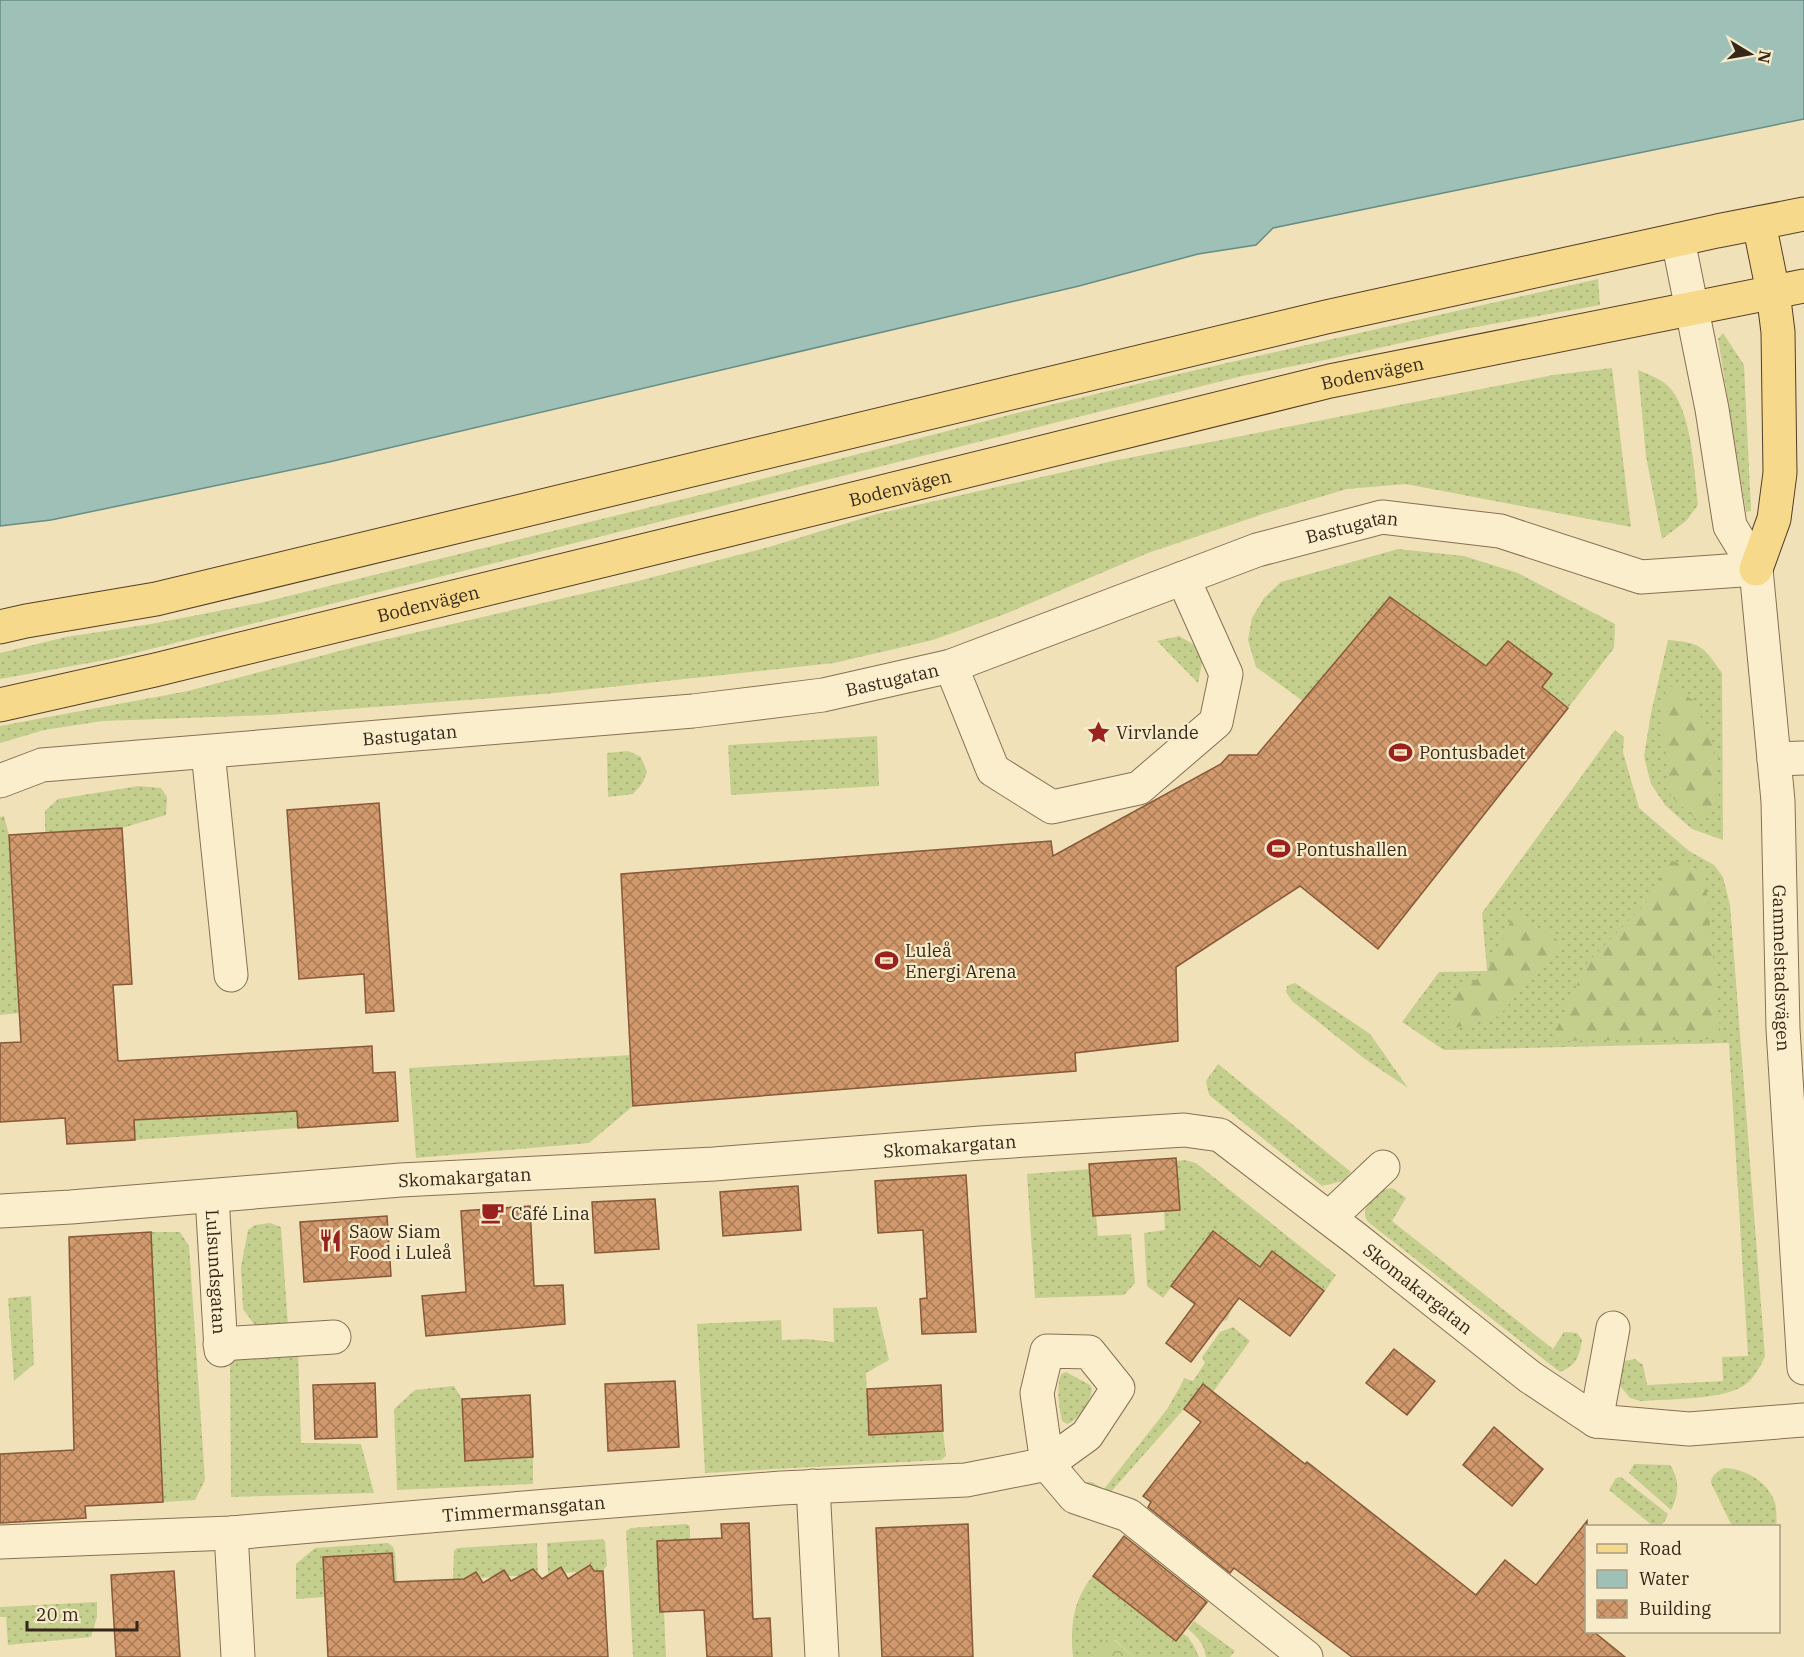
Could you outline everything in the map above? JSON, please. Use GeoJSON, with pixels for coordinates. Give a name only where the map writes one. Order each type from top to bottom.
{"type":"FeatureCollection","features":[{"type":"Feature","properties":{"kind":"main road"},"geometry":{"type":"LineString","coordinates":[[0,627],[156,599],[1326,317],[1804,214]]}},
{"type":"Feature","properties":{"kind":"main road"},"geometry":{"type":"LineString","coordinates":[[1756,569],[1774,519],[1780,473],[1778,332],[1788,289],[1760,223]]}},
{"type":"Feature","properties":{"kind":"main road","name":"Bodenvägen"},"geometry":{"type":"LineString","coordinates":[[0,705],[155,670],[1330,381],[1788,289]]}},
{"type":"Feature","properties":{"kind":"street"},"geometry":{"type":"LineString","coordinates":[[1678,240],[1712,409],[1730,526],[1756,569]]}},
{"type":"Feature","properties":{"kind":"street","name":"Bastugatan"},"geometry":{"type":"LineString","coordinates":[[0,782],[42,765],[705,710],[824,695],[951,666],[1257,550],[1382,517],[1500,531],[1641,578],[1756,569]]}},
{"type":"Feature","properties":{"kind":"street","name":"Gammelstadsvägen"},"geometry":{"type":"LineString","coordinates":[[1756,569],[1789,758],[1778,801],[1783,1029],[1804,1368]]}},
{"type":"Feature","properties":{"kind":"street"},"geometry":{"type":"LineString","coordinates":[[951,666],[993,770],[1052,807],[1139,788],[1216,722],[1226,674],[1183,578]]}},
{"type":"Feature","properties":{"kind":"street"},"geometry":{"type":"LineString","coordinates":[[208,752],[231,975]]}},
{"type":"Feature","properties":{"kind":"street","name":"Skomakargatan"},"geometry":{"type":"LineString","coordinates":[[0,1211],[401,1180],[714,1164],[1184,1130],[1220,1135],[1530,1377],[1596,1421],[1689,1429],[1804,1420]]}},
{"type":"Feature","properties":{"kind":"street"},"geometry":{"type":"LineString","coordinates":[[1329,1218],[1383,1167]]}},
{"type":"Feature","properties":{"kind":"street","name":"Lulsundsgatan"},"geometry":{"type":"LineString","coordinates":[[212,1196],[220,1347],[334,1337]]}},
{"type":"Feature","properties":{"kind":"street"},"geometry":{"type":"LineString","coordinates":[[1596,1421],[1613,1328]]}},
{"type":"Feature","properties":{"kind":"street","name":"Timmermansgatan"},"geometry":{"type":"LineString","coordinates":[[0,1542],[231,1533],[813,1486],[966,1480],[1047,1464],[1075,1497],[1128,1515],[1306,1657]]}},
{"type":"Feature","properties":{"kind":"street"},"geometry":{"type":"LineString","coordinates":[[813,1486],[822,1657]]}},
{"type":"Feature","properties":{"kind":"street"},"geometry":{"type":"LineString","coordinates":[[231,1533],[238,1657]]}},
{"type":"Feature","properties":{"kind":"green space"},"geometry":{"type":"Polygon","coordinates":[[[1598,279],[1600,305],[1459,330],[1242,376],[111,659],[0,679],[0,653],[66,637],[151,624],[260,603],[712,492],[1013,414],[1598,279]]]}},
{"type":"Feature","properties":{"kind":"green space"},"geometry":{"type":"Polygon","coordinates":[[[1723,333],[1744,365],[1751,511],[1746,512],[1718,339],[1723,333]]]}},
{"type":"Feature","properties":{"kind":"green space"},"geometry":{"type":"Polygon","coordinates":[[[1612,368],[1631,527],[1406,484],[1347,489],[1266,513],[1148,553],[1005,614],[933,640],[834,663],[545,694],[270,715],[103,721],[44,730],[0,743],[0,726],[188,691],[370,643],[634,582],[769,547],[877,514],[1113,461],[1553,375],[1612,368]]]}},
{"type":"Feature","properties":{"kind":"green space"},"geometry":{"type":"Polygon","coordinates":[[[1638,370],[1667,385],[1675,395],[1687,424],[1693,458],[1698,505],[1686,521],[1662,539],[1646,456],[1638,370]]]}},
{"type":"Feature","properties":{"kind":"green space"},"geometry":{"type":"Polygon","coordinates":[[[1398,549],[1464,556],[1518,573],[1615,624],[1614,648],[1568,708],[1542,687],[1551,674],[1508,641],[1486,666],[1303,701],[1256,667],[1248,640],[1252,618],[1264,598],[1281,582],[1398,549]]]}},
{"type":"Feature","properties":{"kind":"green space"},"geometry":{"type":"Polygon","coordinates":[[[1179,636],[1196,646],[1202,663],[1198,683],[1157,641],[1179,636]]]}},
{"type":"Feature","properties":{"kind":"green space"},"geometry":{"type":"Polygon","coordinates":[[[1668,640],[1695,645],[1706,651],[1722,673],[1723,840],[1692,829],[1665,805],[1651,784],[1644,756],[1651,713],[1668,640]]]}},
{"type":"Feature","properties":{"kind":"green space"},"geometry":{"type":"Polygon","coordinates":[[[1667,684],[1693,700],[1712,742],[1720,805],[1696,819],[1671,796],[1661,718],[1667,684]]]}},
{"type":"Feature","properties":{"kind":"green space"},"geometry":{"type":"Polygon","coordinates":[[[1615,730],[1624,737],[1623,752],[1639,808],[1689,851],[1714,865],[1723,877],[1730,905],[1765,1356],[1747,1383],[1734,1391],[1722,1394],[1641,1401],[1630,1398],[1617,1382],[1624,1361],[1635,1359],[1643,1365],[1647,1385],[1723,1381],[1722,1357],[1748,1356],[1729,1043],[1444,1050],[1402,1022],[1439,972],[1487,971],[1482,913],[1615,730]]]}},
{"type":"Feature","properties":{"kind":"green space"},"geometry":{"type":"Polygon","coordinates":[[[877,736],[879,786],[731,795],[728,745],[877,736]]]}},
{"type":"Feature","properties":{"kind":"green space"},"geometry":{"type":"Polygon","coordinates":[[[628,751],[641,757],[647,772],[642,784],[633,794],[608,797],[607,753],[628,751]]]}},
{"type":"Feature","properties":{"kind":"green space"},"geometry":{"type":"Polygon","coordinates":[[[139,786],[161,788],[167,797],[166,815],[122,828],[45,833],[45,811],[58,799],[139,786]]]}},
{"type":"Feature","properties":{"kind":"green space"},"geometry":{"type":"Polygon","coordinates":[[[4,816],[9,835],[19,1013],[0,1015],[0,817],[4,816]]]}},
{"type":"Feature","properties":{"kind":"green space"},"geometry":{"type":"Polygon","coordinates":[[[1670,860],[1705,873],[1721,1039],[1551,1041],[1587,963],[1648,901],[1670,860]]]}},
{"type":"Feature","properties":{"kind":"green space"},"geometry":{"type":"Polygon","coordinates":[[[1515,912],[1562,943],[1499,1016],[1444,1031],[1459,991],[1487,972],[1515,912]]]}},
{"type":"Feature","properties":{"kind":"green space"},"geometry":{"type":"Polygon","coordinates":[[[1295,983],[1370,1034],[1408,1088],[1365,1059],[1292,1001],[1286,992],[1287,986],[1295,983]]]}},
{"type":"Feature","properties":{"kind":"green space"},"geometry":{"type":"Polygon","coordinates":[[[631,1055],[633,1106],[589,1143],[416,1158],[409,1068],[631,1055]]]}},
{"type":"Feature","properties":{"kind":"green space"},"geometry":{"type":"Polygon","coordinates":[[[1218,1064],[1351,1172],[1343,1181],[1322,1186],[1209,1095],[1206,1081],[1218,1064]]]}},
{"type":"Feature","properties":{"kind":"green space"},"geometry":{"type":"Polygon","coordinates":[[[297,1111],[298,1128],[135,1140],[134,1120],[297,1111]]]}},
{"type":"Feature","properties":{"kind":"green space"},"geometry":{"type":"Polygon","coordinates":[[[1176,1161],[1196,1163],[1336,1275],[1325,1291],[1272,1251],[1237,1296],[1227,1320],[1217,1323],[1194,1304],[1236,1249],[1214,1231],[1163,1298],[1147,1286],[1144,1233],[1165,1230],[1164,1211],[1176,1161]]]}},
{"type":"Feature","properties":{"kind":"green space"},"geometry":{"type":"Polygon","coordinates":[[[1090,1169],[1093,1216],[1096,1216],[1098,1236],[1131,1234],[1135,1283],[1124,1295],[1035,1298],[1027,1174],[1090,1169]]]}},
{"type":"Feature","properties":{"kind":"green space"},"geometry":{"type":"Polygon","coordinates":[[[1392,1188],[1406,1198],[1392,1221],[1553,1349],[1564,1332],[1577,1333],[1582,1340],[1574,1363],[1560,1372],[1368,1222],[1365,1213],[1370,1201],[1380,1190],[1392,1188]]]}},
{"type":"Feature","properties":{"kind":"green space"},"geometry":{"type":"Polygon","coordinates":[[[270,1223],[281,1227],[288,1326],[257,1328],[243,1309],[241,1267],[248,1230],[255,1225],[270,1223]]]}},
{"type":"Feature","properties":{"kind":"green space"},"geometry":{"type":"Polygon","coordinates":[[[151,1232],[180,1232],[189,1246],[205,1480],[195,1500],[163,1502],[151,1232]]]}},
{"type":"Feature","properties":{"kind":"green space"},"geometry":{"type":"Polygon","coordinates":[[[31,1296],[34,1364],[14,1381],[8,1298],[31,1296]]]}},
{"type":"Feature","properties":{"kind":"green space"},"geometry":{"type":"Polygon","coordinates":[[[877,1307],[889,1360],[866,1373],[869,1435],[943,1432],[946,1456],[941,1460],[705,1473],[697,1324],[781,1320],[782,1340],[807,1339],[834,1342],[833,1308],[877,1307]]]}},
{"type":"Feature","properties":{"kind":"green space"},"geometry":{"type":"Polygon","coordinates":[[[1233,1327],[1250,1341],[1213,1392],[1203,1384],[1109,1494],[1085,1487],[1087,1482],[1092,1482],[1104,1489],[1168,1408],[1184,1378],[1193,1381],[1205,1363],[1202,1357],[1220,1332],[1233,1327]]]}},
{"type":"Feature","properties":{"kind":"green space"},"geometry":{"type":"Polygon","coordinates":[[[298,1349],[301,1443],[361,1444],[374,1493],[231,1497],[230,1353],[298,1349]]]}},
{"type":"Feature","properties":{"kind":"green space"},"geometry":{"type":"Polygon","coordinates":[[[1066,1372],[1090,1385],[1092,1389],[1083,1410],[1067,1424],[1062,1421],[1058,1392],[1061,1374],[1066,1372]]]}},
{"type":"Feature","properties":{"kind":"green space"},"geometry":{"type":"Polygon","coordinates":[[[454,1386],[462,1399],[465,1460],[533,1457],[533,1484],[397,1490],[394,1409],[415,1390],[454,1386]]]}},
{"type":"Feature","properties":{"kind":"green space"},"geometry":{"type":"Polygon","coordinates":[[[1634,1464],[1670,1465],[1676,1476],[1677,1487],[1676,1499],[1671,1510],[1629,1473],[1634,1464]]]}},
{"type":"Feature","properties":{"kind":"green space"},"geometry":{"type":"Polygon","coordinates":[[[1724,1468],[1740,1471],[1762,1483],[1772,1495],[1775,1503],[1777,1525],[1732,1525],[1711,1483],[1712,1478],[1724,1468]]]}},
{"type":"Feature","properties":{"kind":"green space"},"geometry":{"type":"Polygon","coordinates":[[[1621,1477],[1668,1514],[1663,1523],[1652,1525],[1609,1490],[1616,1478],[1621,1477]]]}},
{"type":"Feature","properties":{"kind":"green space"},"geometry":{"type":"Polygon","coordinates":[[[686,1524],[690,1526],[690,1538],[686,1540],[664,1612],[666,1657],[633,1657],[626,1531],[631,1528],[686,1524]]]}},
{"type":"Feature","properties":{"kind":"green space"},"geometry":{"type":"Polygon","coordinates":[[[602,1539],[605,1541],[607,1565],[603,1571],[594,1571],[589,1565],[578,1572],[564,1573],[560,1567],[548,1574],[547,1543],[602,1539]]]}},
{"type":"Feature","properties":{"kind":"green space"},"geometry":{"type":"Polygon","coordinates":[[[388,1543],[393,1547],[395,1553],[398,1597],[395,1597],[391,1553],[323,1557],[325,1597],[296,1599],[296,1564],[315,1548],[388,1543]]]}},
{"type":"Feature","properties":{"kind":"green space"},"geometry":{"type":"Polygon","coordinates":[[[537,1543],[538,1575],[533,1569],[520,1576],[508,1576],[504,1570],[492,1577],[479,1578],[475,1572],[464,1579],[453,1580],[454,1551],[457,1548],[537,1543]]]}},
{"type":"Feature","properties":{"kind":"green space"},"geometry":{"type":"Polygon","coordinates":[[[1093,1576],[1176,1641],[1182,1633],[1188,1637],[1199,1657],[1134,1657],[1115,1640],[1104,1640],[1091,1657],[1073,1657],[1074,1614],[1081,1594],[1093,1576]]]}},
{"type":"Feature","properties":{"kind":"green space"},"geometry":{"type":"Polygon","coordinates":[[[97,1602],[97,1617],[91,1637],[8,1645],[6,1617],[0,1617],[0,1607],[97,1602]]]}},
{"type":"Feature","properties":{"kind":"green space"},"geometry":{"type":"Polygon","coordinates":[[[1194,1621],[1235,1651],[1230,1657],[1206,1657],[1200,1641],[1188,1629],[1194,1621]]]}},
{"type":"Feature","properties":{"kind":"green space"},"geometry":{"type":"Polygon","coordinates":[[[1103,1640],[1114,1640],[1134,1657],[1091,1657],[1103,1640]]]}},
{"type":"Feature","properties":{"kind":"water"},"geometry":{"type":"Polygon","coordinates":[[[0,0],[1804,0],[1804,119],[1273,228],[1256,245],[1198,254],[1079,286],[329,462],[51,520],[0,526],[0,0]]]}},
{"type":"Feature","properties":{"kind":"building","name":"Pontushallen"},"geometry":{"type":"Polygon","coordinates":[[[1390,597],[1486,666],[1508,641],[1552,674],[1542,687],[1568,708],[1378,949],[1300,886],[1176,967],[1178,1041],[1075,1053],[1076,1071],[633,1106],[621,874],[1051,841],[1053,856],[1221,764],[1229,755],[1257,755],[1390,597]]]}},
{"type":"Feature","properties":{"kind":"building"},"geometry":{"type":"Polygon","coordinates":[[[379,803],[394,1011],[366,1013],[364,974],[299,979],[287,810],[379,803]]]}},
{"type":"Feature","properties":{"kind":"building"},"geometry":{"type":"Polygon","coordinates":[[[122,828],[132,984],[113,985],[118,1061],[372,1046],[373,1073],[395,1072],[398,1121],[298,1128],[297,1111],[134,1120],[135,1140],[67,1144],[65,1118],[0,1122],[0,1043],[21,1042],[9,835],[122,828]]]}},
{"type":"Feature","properties":{"kind":"building"},"geometry":{"type":"Polygon","coordinates":[[[1176,1158],[1180,1210],[1093,1216],[1089,1164],[1176,1158]]]}},
{"type":"Feature","properties":{"kind":"building"},"geometry":{"type":"Polygon","coordinates":[[[966,1175],[976,1332],[922,1334],[920,1299],[927,1298],[923,1230],[878,1233],[875,1181],[966,1175]]]}},
{"type":"Feature","properties":{"kind":"building"},"geometry":{"type":"Polygon","coordinates":[[[798,1186],[801,1230],[723,1236],[720,1192],[798,1186]]]}},
{"type":"Feature","properties":{"kind":"building"},"geometry":{"type":"Polygon","coordinates":[[[655,1199],[659,1249],[595,1253],[592,1202],[655,1199]]]}},
{"type":"Feature","properties":{"kind":"building"},"geometry":{"type":"Polygon","coordinates":[[[530,1206],[534,1286],[563,1285],[565,1324],[426,1336],[422,1296],[466,1292],[461,1211],[530,1206]]]}},
{"type":"Feature","properties":{"kind":"building"},"geometry":{"type":"Polygon","coordinates":[[[387,1216],[391,1276],[304,1282],[300,1222],[387,1216]]]}},
{"type":"Feature","properties":{"kind":"building"},"geometry":{"type":"Polygon","coordinates":[[[1213,1231],[1260,1267],[1272,1251],[1324,1291],[1290,1336],[1239,1298],[1191,1362],[1166,1343],[1195,1304],[1171,1286],[1213,1231]]]}},
{"type":"Feature","properties":{"kind":"building"},"geometry":{"type":"Polygon","coordinates":[[[151,1232],[163,1502],[85,1506],[86,1518],[0,1523],[0,1454],[74,1450],[69,1237],[151,1232]]]}},
{"type":"Feature","properties":{"kind":"building"},"geometry":{"type":"Polygon","coordinates":[[[1394,1349],[1435,1381],[1407,1415],[1366,1383],[1394,1349]]]}},
{"type":"Feature","properties":{"kind":"building"},"geometry":{"type":"Polygon","coordinates":[[[675,1381],[679,1447],[608,1451],[605,1384],[675,1381]]]}},
{"type":"Feature","properties":{"kind":"building"},"geometry":{"type":"Polygon","coordinates":[[[375,1383],[377,1437],[315,1439],[313,1385],[375,1383]]]}},
{"type":"Feature","properties":{"kind":"building"},"geometry":{"type":"Polygon","coordinates":[[[1203,1384],[1305,1464],[1307,1462],[1476,1595],[1505,1560],[1536,1585],[1587,1521],[1585,1525],[1585,1633],[1595,1633],[1625,1657],[1352,1657],[1234,1568],[1230,1573],[1148,1507],[1151,1502],[1143,1496],[1201,1422],[1184,1409],[1203,1384]]]}},
{"type":"Feature","properties":{"kind":"building"},"geometry":{"type":"Polygon","coordinates":[[[941,1385],[943,1431],[869,1435],[867,1389],[941,1385]]]}},
{"type":"Feature","properties":{"kind":"building"},"geometry":{"type":"Polygon","coordinates":[[[530,1395],[533,1457],[465,1461],[462,1399],[530,1395]]]}},
{"type":"Feature","properties":{"kind":"building"},"geometry":{"type":"Polygon","coordinates":[[[1494,1427],[1543,1469],[1512,1506],[1463,1465],[1494,1427]]]}},
{"type":"Feature","properties":{"kind":"building"},"geometry":{"type":"Polygon","coordinates":[[[749,1523],[753,1619],[770,1618],[772,1657],[707,1657],[704,1610],[660,1612],[657,1541],[722,1538],[721,1524],[749,1523]]]}},
{"type":"Feature","properties":{"kind":"building"},"geometry":{"type":"Polygon","coordinates":[[[968,1524],[973,1657],[882,1657],[876,1528],[968,1524]]]}},
{"type":"Feature","properties":{"kind":"building"},"geometry":{"type":"Polygon","coordinates":[[[1124,1536],[1207,1602],[1176,1641],[1093,1576],[1124,1536]]]}},
{"type":"Feature","properties":{"kind":"building"},"geometry":{"type":"Polygon","coordinates":[[[392,1553],[394,1582],[464,1579],[476,1572],[483,1583],[504,1570],[511,1581],[533,1569],[542,1579],[561,1567],[568,1579],[590,1565],[594,1571],[603,1571],[608,1657],[328,1657],[323,1557],[392,1553]]]}},
{"type":"Feature","properties":{"kind":"building"},"geometry":{"type":"Polygon","coordinates":[[[174,1571],[180,1657],[116,1657],[111,1575],[174,1571]]]}},
{"type":"Feature","properties":{"kind":"place","name":"Virvlande"},"geometry":{"type":"Point","coordinates":[1098,732]}},
{"type":"Feature","properties":{"kind":"place","name":"Pontusbadet"},"geometry":{"type":"Point","coordinates":[1401,752]}},
{"type":"Feature","properties":{"kind":"place","name":"Pontushallen"},"geometry":{"type":"Point","coordinates":[1278,849]}},
{"type":"Feature","properties":{"kind":"place","name":"Luleå Energi Arena"},"geometry":{"type":"Point","coordinates":[887,960]}},
{"type":"Feature","properties":{"kind":"place","name":"Café Lina"},"geometry":{"type":"Point","coordinates":[493,1213]}},
{"type":"Feature","properties":{"kind":"place","name":"Saow Siam Food i Luleå"},"geometry":{"type":"Point","coordinates":[331,1241]}}]}
